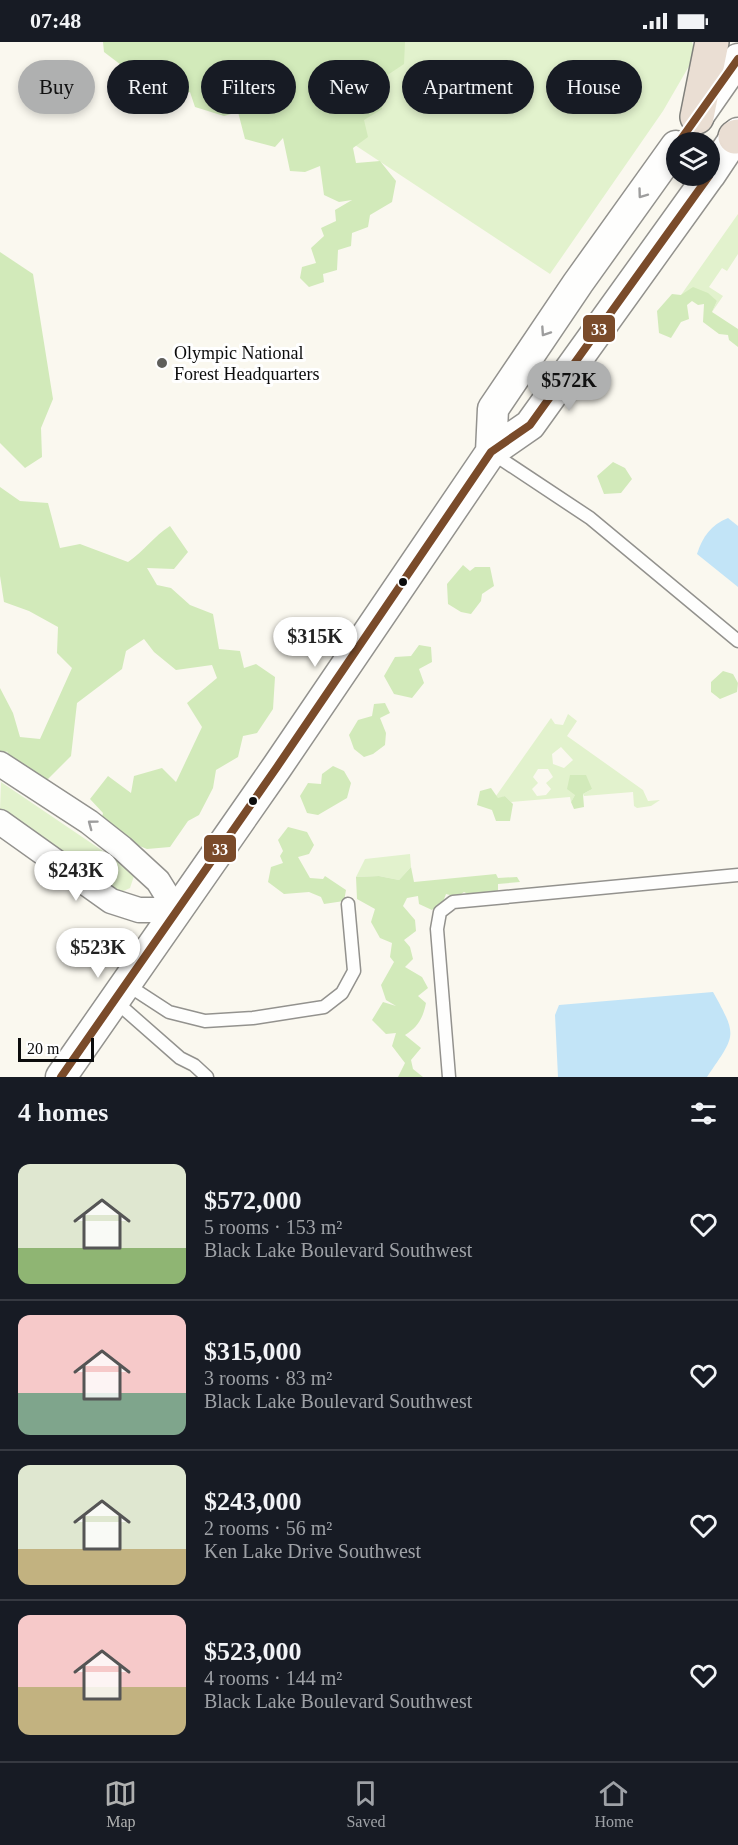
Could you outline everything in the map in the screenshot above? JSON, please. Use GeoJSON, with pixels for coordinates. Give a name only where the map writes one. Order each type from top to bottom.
{"type":"FeatureCollection","features":[{"type":"Feature","properties":{"kind":"highway"},"geometry":{"type":"LineString","coordinates":[[688,130],[712,42]]}},
{"type":"Feature","properties":{"kind":"street"},"geometry":{"type":"LineString","coordinates":[[688,130],[738,59]]}},
{"type":"Feature","properties":{"kind":"street"},"geometry":{"type":"LineString","coordinates":[[720,160],[737,136]]}},
{"type":"Feature","properties":{"kind":"street"},"geometry":{"type":"LineString","coordinates":[[491,452],[493,409],[578,283],[666,160]]}},
{"type":"Feature","properties":{"kind":"street"},"geometry":{"type":"LineString","coordinates":[[61,1077],[283,758],[491,452],[526,430],[701,186]]}},
{"type":"Feature","properties":{"kind":"street"},"geometry":{"type":"LineString","coordinates":[[0,764],[89,822],[122,848],[158,881],[176,910]]}},
{"type":"Feature","properties":{"kind":"street"},"geometry":{"type":"LineString","coordinates":[[0,822],[111,901],[139,910],[176,910]]}},
{"type":"Feature","properties":{"kind":"lane"},"geometry":{"type":"LineString","coordinates":[[491,452],[590,518],[738,641]]}},
{"type":"Feature","properties":{"kind":"lane"},"geometry":{"type":"LineString","coordinates":[[449,1077],[437,928],[440,912],[453,902],[738,875]]}},
{"type":"Feature","properties":{"kind":"lane"},"geometry":{"type":"LineString","coordinates":[[119,992],[169,1012],[205,1021],[254,1018],[324,1006],[342,993],[354,971],[348,904]]}},
{"type":"Feature","properties":{"kind":"lane"},"geometry":{"type":"LineString","coordinates":[[119,992],[180,1058],[194,1065],[207,1077]]}},
{"type":"Feature","properties":{"kind":"green space"},"geometry":{"type":"Polygon","coordinates":[[[103,42],[405,42],[402,65],[390,73],[390,60],[308,60],[308,114],[374,114],[364,120],[368,137],[353,148],[356,163],[380,161],[396,181],[392,202],[370,215],[368,227],[352,233],[351,246],[338,250],[337,270],[323,274],[324,282],[309,287],[300,278],[302,267],[316,263],[311,248],[324,236],[321,228],[336,221],[335,210],[352,200],[339,202],[324,195],[320,166],[305,172],[290,171],[283,138],[275,147],[245,139],[239,114],[296,114],[296,60],[201,60],[201,109],[195,107],[189,92],[189,60],[114,60],[104,52],[103,42]]]}},
{"type":"Feature","properties":{"kind":"green space"},"geometry":{"type":"Polygon","coordinates":[[[363,42],[692,42],[696,54],[663,111],[550,274],[311,116],[312,114],[390,114],[390,60],[350,60],[363,42]]]}},
{"type":"Feature","properties":{"kind":"green space"},"geometry":{"type":"Polygon","coordinates":[[[738,214],[738,254],[727,271],[722,268],[709,287],[723,296],[712,312],[717,301],[681,295],[738,214]]]}},
{"type":"Feature","properties":{"kind":"green space"},"geometry":{"type":"Polygon","coordinates":[[[0,252],[33,274],[53,399],[41,428],[42,457],[25,468],[0,443],[0,252]]]}},
{"type":"Feature","properties":{"kind":"green space"},"geometry":{"type":"Polygon","coordinates":[[[693,287],[708,293],[717,301],[712,312],[738,329],[738,347],[729,340],[728,335],[719,334],[703,322],[704,304],[698,305],[692,301],[687,305],[689,319],[681,322],[671,338],[659,333],[657,311],[672,294],[681,295],[693,287]]]}},
{"type":"Feature","properties":{"kind":"green space"},"geometry":{"type":"Polygon","coordinates":[[[613,462],[625,468],[632,479],[621,493],[604,494],[597,476],[613,462]]]}},
{"type":"Feature","properties":{"kind":"green space"},"geometry":{"type":"Polygon","coordinates":[[[0,487],[20,501],[48,503],[60,548],[80,544],[128,562],[170,526],[188,552],[174,569],[147,568],[157,585],[171,588],[190,605],[213,614],[219,649],[240,651],[244,668],[256,664],[275,677],[273,709],[257,733],[243,736],[238,757],[216,770],[213,788],[199,815],[188,821],[170,847],[147,849],[99,830],[103,813],[90,799],[108,776],[131,793],[134,776],[162,768],[176,782],[202,727],[187,703],[217,678],[212,665],[176,670],[154,652],[144,639],[126,651],[122,669],[77,703],[71,756],[44,783],[16,780],[7,751],[0,764],[0,688],[13,713],[20,737],[40,739],[72,668],[57,653],[58,627],[29,611],[4,602],[0,576],[0,487]]]}},
{"type":"Feature","properties":{"kind":"green space"},"geometry":{"type":"Polygon","coordinates":[[[463,565],[470,571],[475,567],[490,567],[494,586],[482,594],[481,601],[471,614],[461,612],[448,604],[447,584],[463,565]]]}},
{"type":"Feature","properties":{"kind":"green space"},"geometry":{"type":"Polygon","coordinates":[[[419,645],[431,647],[432,662],[419,669],[424,683],[412,698],[394,694],[384,676],[395,657],[411,656],[419,645]]]}},
{"type":"Feature","properties":{"kind":"green space"},"geometry":{"type":"Polygon","coordinates":[[[723,671],[733,674],[738,683],[737,692],[720,699],[711,692],[711,682],[723,671]]]}},
{"type":"Feature","properties":{"kind":"green space"},"geometry":{"type":"Polygon","coordinates":[[[385,703],[390,713],[380,718],[386,733],[385,745],[373,754],[364,757],[354,749],[349,735],[358,720],[372,716],[374,704],[385,703]]]}},
{"type":"Feature","properties":{"kind":"green space"},"geometry":{"type":"Polygon","coordinates":[[[568,714],[577,721],[567,736],[643,790],[648,801],[660,800],[651,806],[637,808],[634,806],[633,792],[584,796],[583,794],[592,789],[575,795],[571,802],[570,797],[511,802],[505,796],[498,799],[496,796],[551,718],[555,724],[563,725],[568,714]],[[561,747],[552,754],[553,764],[564,768],[573,760],[561,747]],[[538,769],[533,777],[538,783],[532,789],[537,796],[546,795],[551,789],[546,783],[553,777],[548,769],[538,769]]]}},
{"type":"Feature","properties":{"kind":"green space"},"geometry":{"type":"Polygon","coordinates":[[[333,766],[344,771],[351,783],[347,798],[318,815],[307,813],[300,796],[308,783],[321,784],[322,774],[333,766]]]}},
{"type":"Feature","properties":{"kind":"green space"},"geometry":{"type":"Polygon","coordinates":[[[570,775],[586,775],[592,789],[583,794],[584,807],[574,809],[571,802],[575,795],[567,789],[570,775]]]}},
{"type":"Feature","properties":{"kind":"green space"},"geometry":{"type":"Polygon","coordinates":[[[1,782],[131,870],[134,876],[130,888],[117,894],[0,810],[1,782]]]}},
{"type":"Feature","properties":{"kind":"green space"},"geometry":{"type":"Polygon","coordinates":[[[491,788],[498,798],[505,796],[513,804],[510,821],[496,821],[492,810],[477,805],[480,791],[491,788]]]}},
{"type":"Feature","properties":{"kind":"green space"},"geometry":{"type":"Polygon","coordinates":[[[288,827],[307,832],[314,845],[309,854],[298,857],[310,878],[323,879],[325,876],[346,890],[344,901],[324,904],[321,897],[309,892],[284,894],[268,882],[271,867],[283,863],[280,856],[283,851],[278,840],[288,827]]]}},
{"type":"Feature","properties":{"kind":"green space"},"geometry":{"type":"Polygon","coordinates":[[[410,854],[411,867],[399,880],[379,876],[356,877],[365,859],[410,854]]]}},
{"type":"Feature","properties":{"kind":"green space"},"geometry":{"type":"Polygon","coordinates":[[[411,867],[414,882],[496,874],[498,878],[517,877],[520,882],[498,884],[498,891],[486,903],[464,892],[457,897],[446,894],[443,902],[432,910],[419,904],[418,896],[407,898],[403,906],[415,920],[416,931],[404,940],[410,947],[413,959],[405,967],[422,977],[428,988],[418,996],[426,1003],[421,1018],[417,1025],[405,1035],[421,1048],[411,1060],[413,1069],[423,1077],[398,1077],[405,1063],[392,1046],[396,1033],[386,1034],[372,1020],[383,1002],[396,1006],[386,1000],[381,985],[394,962],[390,957],[392,943],[380,938],[371,922],[375,909],[357,899],[356,877],[379,876],[399,880],[411,867]]]}},
{"type":"Feature","properties":{"kind":"water"},"geometry":{"type":"Polygon","coordinates":[[[728,518],[738,526],[738,587],[697,554],[708,532],[728,518]]]}},
{"type":"Feature","properties":{"kind":"water"},"geometry":{"type":"Polygon","coordinates":[[[713,992],[727,1018],[730,1035],[724,1052],[707,1077],[558,1077],[555,1015],[559,1005],[713,992]]]}},
{"type":"Feature","properties":{"kind":"transit line","name":"33"},"geometry":{"type":"LineString","coordinates":[[686,132],[738,59]]}},
{"type":"Feature","properties":{"kind":"transit line","name":"33"},"geometry":{"type":"LineString","coordinates":[[61,1077],[277,767],[491,452],[530,425],[702,186]]}},
{"type":"Feature","properties":{"kind":"place","name":"Olympic National Forest Headquarters"},"geometry":{"type":"Point","coordinates":[162,363]}}]}
